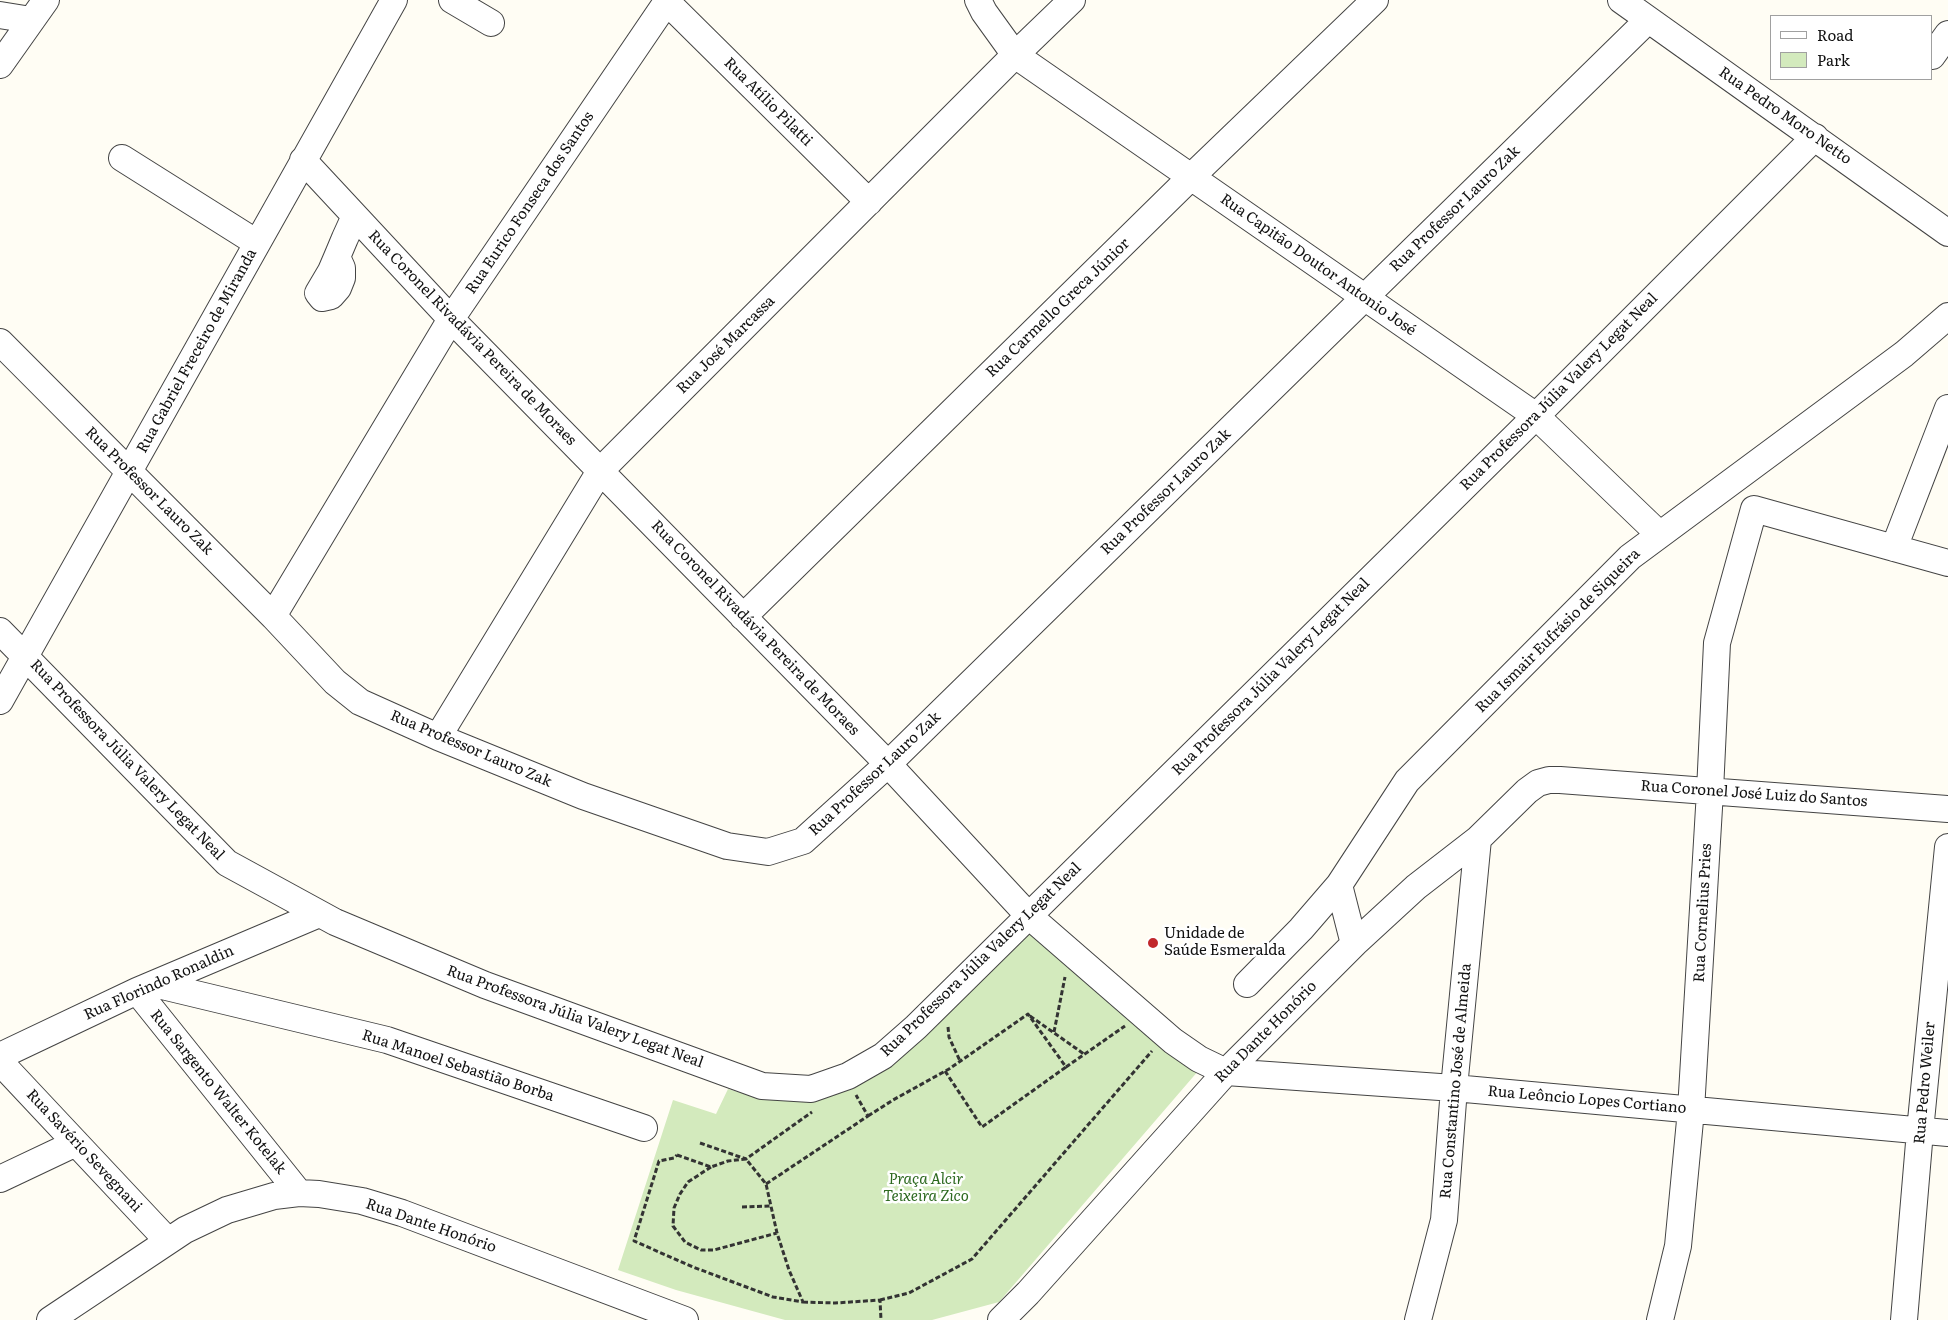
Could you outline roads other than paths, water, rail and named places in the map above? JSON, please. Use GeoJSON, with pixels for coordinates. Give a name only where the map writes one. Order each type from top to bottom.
{"type":"FeatureCollection","features":[{"type":"Feature","properties":{"kind":"street","name":"Rua Gabriel Freceiro de Miranda"},"geometry":{"type":"LineString","coordinates":[[0,701],[394,0]]}},
{"type":"Feature","properties":{"kind":"street"},"geometry":{"type":"LineString","coordinates":[[452,0],[491,23]]}},
{"type":"Feature","properties":{"kind":"street","name":"Rua Capitão Doutor Antonio José"},"geometry":{"type":"LineString","coordinates":[[978,0],[984,12],[1015,55],[1536,416],[1659,534]]}},
{"type":"Feature","properties":{"kind":"street","name":"Rua José Marcassa"},"geometry":{"type":"LineString","coordinates":[[438,737],[600,471],[1072,0]]}},
{"type":"Feature","properties":{"kind":"street","name":"Rua Carmello Greca Júnior"},"geometry":{"type":"LineString","coordinates":[[743,617],[1191,177],[1375,0]]}},
{"type":"Feature","properties":{"kind":"street","name":"Rua Pedro Moro Netto"},"geometry":{"type":"LineString","coordinates":[[1621,0],[1948,233]]}},
{"type":"Feature","properties":{"kind":"street","name":"Rua Atílio Pilatti"},"geometry":{"type":"LineString","coordinates":[[668,1],[869,202]]}},
{"type":"Feature","properties":{"kind":"street","name":"Rua Eurico Fonseca dos Santos"},"geometry":{"type":"LineString","coordinates":[[273,616],[451,319],[668,1]]}},
{"type":"Feature","properties":{"kind":"street"},"geometry":{"type":"LineString","coordinates":[[0,15],[38,10]]}},
{"type":"Feature","properties":{"kind":"street"},"geometry":{"type":"LineString","coordinates":[[0,65],[38,10]]}},
{"type":"Feature","properties":{"kind":"street","name":"Rua Professor Lauro Zak"},"geometry":{"type":"LineString","coordinates":[[0,342],[273,616],[335,682],[360,702],[438,737],[583,796],[727,846],[768,852],[803,841],[888,764],[1648,20]]}},
{"type":"Feature","properties":{"kind":"street"},"geometry":{"type":"LineString","coordinates":[[1933,55],[1948,34]]}},
{"type":"Feature","properties":{"kind":"street","name":"Rua Professora Júlia Valery Legat Neal"},"geometry":{"type":"LineString","coordinates":[[0,631],[228,862],[319,914],[485,986],[762,1086],[811,1089],[848,1076],[883,1056],[916,1027],[1815,138]]}},
{"type":"Feature","properties":{"kind":"street"},"geometry":{"type":"LineString","coordinates":[[122,158],[257,243]]}},
{"type":"Feature","properties":{"kind":"street","name":"Rua Coronel Rivadávia Pereira de Moraes"},"geometry":{"type":"LineString","coordinates":[[303,160],[451,319],[888,764],[1029,916],[1174,1041],[1199,1059],[1226,1072]]}},
{"type":"Feature","properties":{"kind":"street"},"geometry":{"type":"LineString","coordinates":[[337,257],[355,216]]}},
{"type":"Feature","properties":{"kind":"street","name":"Rua Ismair Eufrásio de Siqueira"},"geometry":{"type":"LineString","coordinates":[[1247,984],[1301,929],[1342,896],[1407,781],[1630,557],[1904,354],[1948,316]]}},
{"type":"Feature","properties":{"kind":"street"},"geometry":{"type":"LineString","coordinates":[[1948,408],[1894,548],[1948,563]]}},
{"type":"Feature","properties":{"kind":"street","name":"Rua Cornelius Pries"},"geometry":{"type":"LineString","coordinates":[[1660,1320],[1678,1246],[1691,1110],[1717,643],[1754,509],[1894,548]]}},
{"type":"Feature","properties":{"kind":"street","name":"Rua Dante Honório"},"geometry":{"type":"LineString","coordinates":[[1001,1320],[1028,1293],[1226,1072],[1353,938],[1478,839],[1527,791],[1538,783],[1548,780],[1560,780]]}},
{"type":"Feature","properties":{"kind":"street","name":"Rua Coronel José Luiz do Santos"},"geometry":{"type":"LineString","coordinates":[[1560,780],[1948,809]]}},
{"type":"Feature","properties":{"kind":"street","name":"Rua Constantino José de Almeida"},"geometry":{"type":"LineString","coordinates":[[1418,1320],[1444,1220],[1454,1088],[1478,839]]}},
{"type":"Feature","properties":{"kind":"street","name":"Rua Pedro Weiler"},"geometry":{"type":"LineString","coordinates":[[1904,1320],[1920,1130],[1948,847]]}},
{"type":"Feature","properties":{"kind":"street"},"geometry":{"type":"LineString","coordinates":[[1342,896],[1353,938]]}},
{"type":"Feature","properties":{"kind":"street","name":"Rua Florindo Ronaldin"},"geometry":{"type":"LineString","coordinates":[[0,1056],[145,987],[319,914]]}},
{"type":"Feature","properties":{"kind":"street","name":"Rua Manoel Sebastião Borba"},"geometry":{"type":"LineString","coordinates":[[145,987],[387,1040],[644,1128]]}},
{"type":"Feature","properties":{"kind":"street","name":"Rua Sargento Walter Kotelak"},"geometry":{"type":"LineString","coordinates":[[145,987],[299,1193]]}},
{"type":"Feature","properties":{"kind":"street","name":"Rua Savério Sevegnani"},"geometry":{"type":"LineString","coordinates":[[0,1062],[168,1241]]}},
{"type":"Feature","properties":{"kind":"street","name":"Rua Leôncio Lopes Cortiano"},"geometry":{"type":"LineString","coordinates":[[1226,1072],[1454,1088],[1948,1133]]}},
{"type":"Feature","properties":{"kind":"street"},"geometry":{"type":"LineString","coordinates":[[0,1179],[76,1143]]}},
{"type":"Feature","properties":{"kind":"street","name":"Rua Dante Honório"},"geometry":{"type":"LineString","coordinates":[[50,1320],[185,1230],[227,1210],[274,1196],[299,1193],[319,1194],[362,1201],[402,1214],[685,1320]]}},
{"type":"Feature","properties":{"kind":"place","name":"Unidade de Saúde Esmeralda"},"geometry":{"type":"Point","coordinates":[1153,943]}},
{"type":"Feature","properties":{"kind":"park label","name":"Praça Alcir Teixeira Zico"},"geometry":{"type":"Point","coordinates":[926,1188]}}]}
